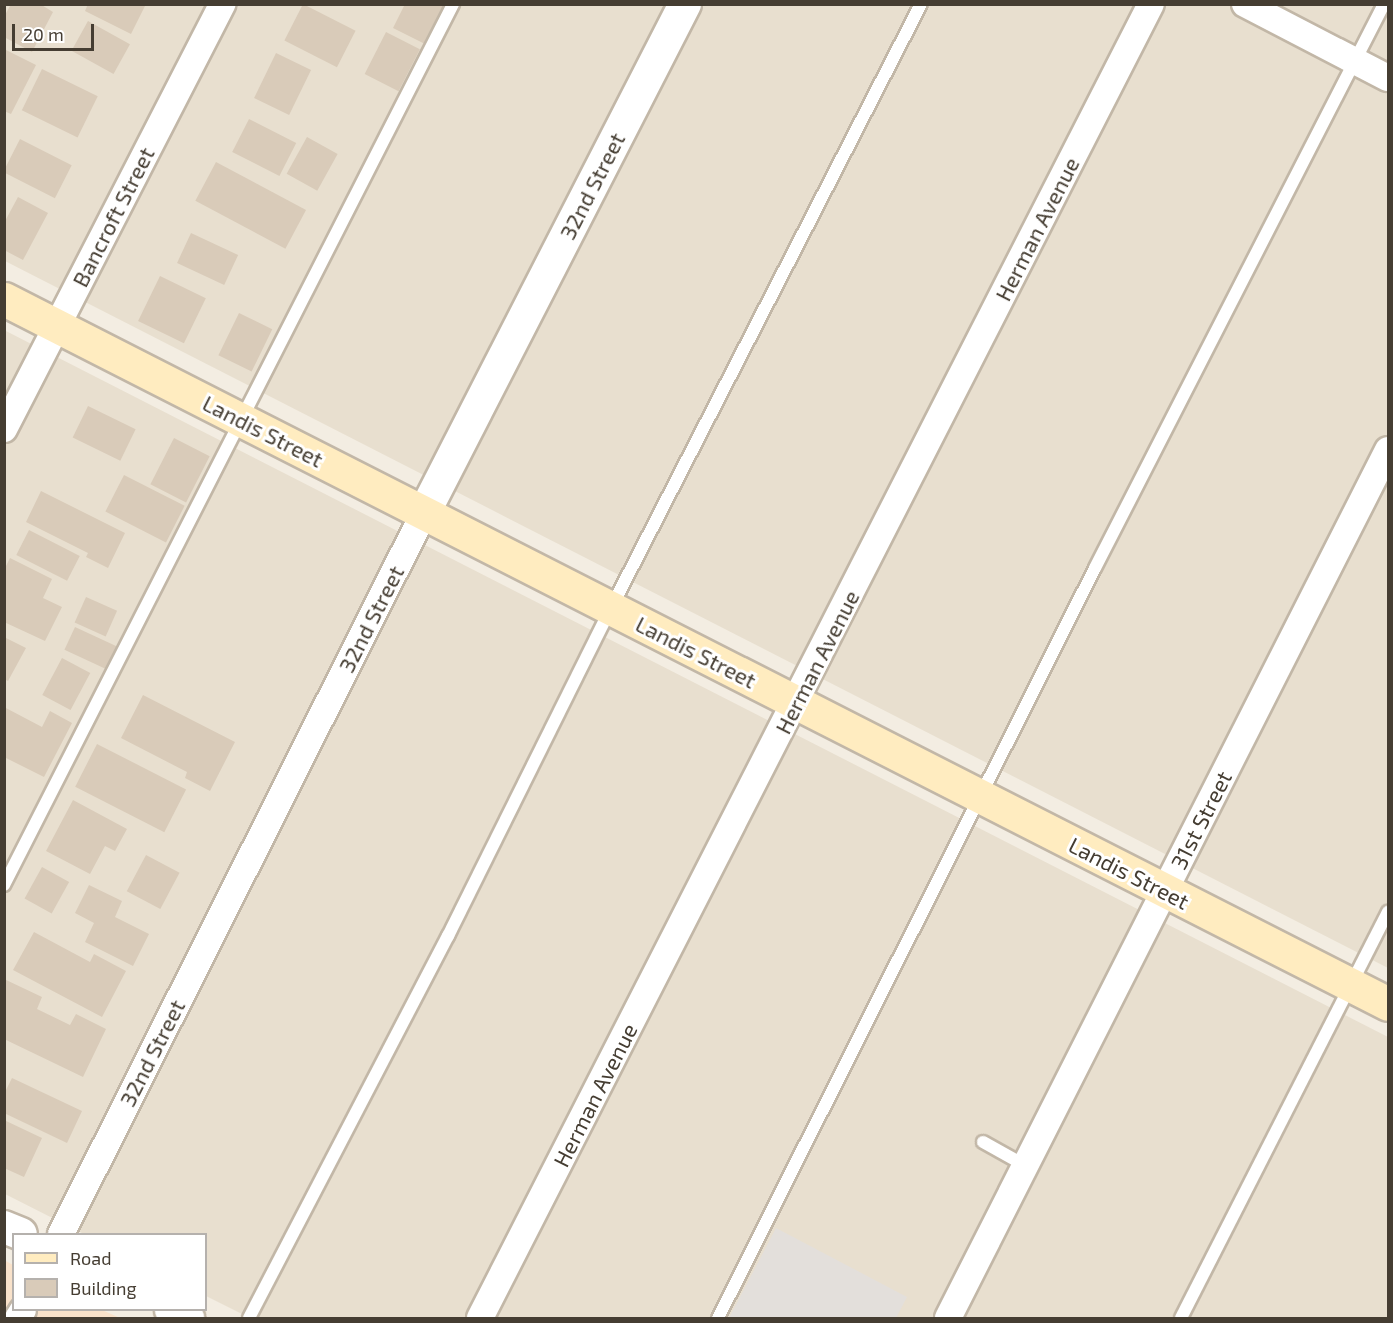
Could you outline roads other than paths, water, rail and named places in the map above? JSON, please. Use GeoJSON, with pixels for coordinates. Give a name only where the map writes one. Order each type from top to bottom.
{"type":"FeatureCollection","features":[{"type":"Feature","properties":{"kind":"main road","name":"Landis Street"},"geometry":{"type":"LineString","coordinates":[[4,299],[1389,1004]]}},
{"type":"Feature","properties":{"kind":"street","name":"Bancroft Street"},"geometry":{"type":"LineString","coordinates":[[4,429],[222,4]]}},
{"type":"Feature","properties":{"kind":"street","name":"32nd Street"},"geometry":{"type":"LineString","coordinates":[[62,1233],[424,513],[685,4]]}},
{"type":"Feature","properties":{"kind":"street","name":"Herman Avenue"},"geometry":{"type":"LineString","coordinates":[[480,1318],[1151,4]]}},
{"type":"Feature","properties":{"kind":"street"},"geometry":{"type":"LineString","coordinates":[[1245,4],[1389,78]]}},
{"type":"Feature","properties":{"kind":"street","name":"31st Street"},"geometry":{"type":"LineString","coordinates":[[948,1318],[1389,450]]}},
{"type":"Feature","properties":{"kind":"street"},"geometry":{"type":"LineString","coordinates":[[4,1227],[19,1233]]}},
{"type":"Feature","properties":{"kind":"street"},"geometry":{"type":"LineString","coordinates":[[173,1311],[188,1318]]}},
{"type":"Feature","properties":{"kind":"lane"},"geometry":{"type":"LineString","coordinates":[[4,885],[453,4]]}},
{"type":"Feature","properties":{"kind":"lane"},"geometry":{"type":"LineString","coordinates":[[249,1318],[448,936],[611,608],[921,4]]}},
{"type":"Feature","properties":{"kind":"lane"},"geometry":{"type":"LineString","coordinates":[[718,1318],[982,798],[1095,568],[1384,4]]}},
{"type":"Feature","properties":{"kind":"lane"},"geometry":{"type":"LineString","coordinates":[[1181,1318],[1389,912]]}},
{"type":"Feature","properties":{"kind":"lane"},"geometry":{"type":"LineString","coordinates":[[983,1142],[1026,1166]]}}]}
